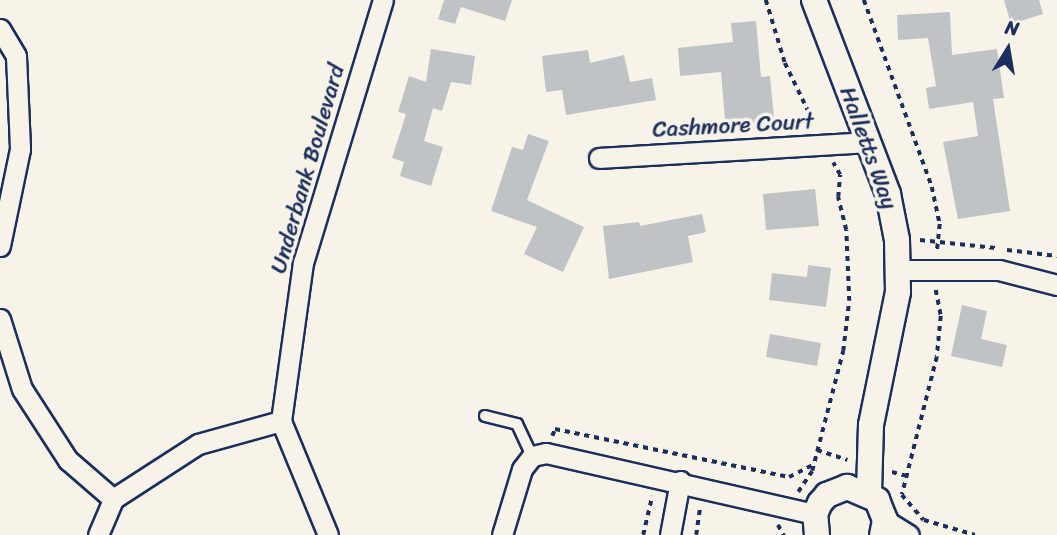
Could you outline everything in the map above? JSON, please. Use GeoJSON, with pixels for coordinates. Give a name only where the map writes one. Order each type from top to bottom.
{"type":"FeatureCollection","features":[{"type":"Feature","properties":{"kind":"street","name":"Underbank Boulevard"},"geometry":{"type":"LineString","coordinates":[[281,421],[303,262],[383,0]]}},
{"type":"Feature","properties":{"kind":"street","name":"Halletts Way"},"geometry":{"type":"LineString","coordinates":[[814,0],[888,194],[897,240],[898,292],[858,490]]}},
{"type":"Feature","properties":{"kind":"street"},"geometry":{"type":"LineString","coordinates":[[0,29],[16,56],[20,149],[0,246]]}},
{"type":"Feature","properties":{"kind":"street","name":"Cashmore Court"},"geometry":{"type":"LineString","coordinates":[[599,158],[869,142]]}},
{"type":"Feature","properties":{"kind":"street"},"geometry":{"type":"LineString","coordinates":[[898,270],[999,270],[1057,285]]}},
{"type":"Feature","properties":{"kind":"street"},"geometry":{"type":"LineString","coordinates":[[0,319],[22,389],[68,460],[113,499]]}},
{"type":"Feature","properties":{"kind":"street"},"geometry":{"type":"LineString","coordinates":[[98,535],[113,499],[198,444],[281,421],[328,535]]}},
{"type":"Feature","properties":{"kind":"street"},"geometry":{"type":"LineString","coordinates":[[502,535],[522,469],[539,454],[680,481],[809,519],[827,495],[858,490],[877,500],[883,528],[909,535]]}},
{"type":"Feature","properties":{"kind":"street"},"geometry":{"type":"LineString","coordinates":[[670,535],[680,481]]}},
{"type":"Feature","properties":{"kind":"lane"},"geometry":{"type":"LineString","coordinates":[[485,416],[517,424],[539,454]]}},
{"type":"Feature","properties":{"kind":"path"},"geometry":{"type":"LineString","coordinates":[[766,0],[785,63],[822,145],[840,175],[838,197],[846,230],[849,300],[843,351],[814,464],[799,485],[809,519]]}},
{"type":"Feature","properties":{"kind":"path"},"geometry":{"type":"LineString","coordinates":[[897,240],[1057,256]]}},
{"type":"Feature","properties":{"kind":"path"},"geometry":{"type":"LineString","coordinates":[[539,454],[555,429],[789,477],[814,464]]}},
{"type":"Feature","properties":{"kind":"path"},"geometry":{"type":"LineString","coordinates":[[643,535],[653,492]]}},
{"type":"Feature","properties":{"kind":"path"},"geometry":{"type":"LineString","coordinates":[[696,535],[701,502]]}},
{"type":"Feature","properties":{"kind":"building"},"geometry":{"type":"Polygon","coordinates":[[[444,0],[512,0],[505,21],[461,7],[455,24],[438,19],[444,0]]]}},
{"type":"Feature","properties":{"kind":"building"},"geometry":{"type":"Polygon","coordinates":[[[1004,0],[1039,0],[1043,14],[1011,24],[1004,0]]]}},
{"type":"Feature","properties":{"kind":"building"},"geometry":{"type":"Polygon","coordinates":[[[950,12],[952,55],[997,49],[1004,98],[993,99],[1010,211],[958,219],[943,142],[978,136],[973,102],[929,109],[926,88],[936,86],[928,38],[898,40],[897,15],[950,12]]]}},
{"type":"Feature","properties":{"kind":"building"},"geometry":{"type":"Polygon","coordinates":[[[756,21],[761,77],[770,76],[775,128],[726,132],[721,72],[680,76],[678,48],[733,42],[731,23],[756,21]]]}},
{"type":"Feature","properties":{"kind":"building"},"geometry":{"type":"Polygon","coordinates":[[[431,49],[475,56],[471,85],[451,82],[442,111],[433,108],[424,141],[443,147],[431,186],[400,176],[404,162],[392,158],[406,114],[398,112],[409,76],[426,82],[431,49]]]}},
{"type":"Feature","properties":{"kind":"building"},"geometry":{"type":"Polygon","coordinates":[[[588,50],[590,63],[624,55],[630,82],[652,78],[656,100],[566,115],[562,90],[546,92],[542,56],[588,50]]]}},
{"type":"Feature","properties":{"kind":"building"},"geometry":{"type":"Polygon","coordinates":[[[528,134],[549,141],[527,200],[584,227],[563,272],[524,254],[537,227],[491,211],[512,147],[523,150],[528,134]]]}},
{"type":"Feature","properties":{"kind":"building"},"geometry":{"type":"Polygon","coordinates":[[[815,189],[819,226],[766,230],[763,194],[815,189]]]}},
{"type":"Feature","properties":{"kind":"building"},"geometry":{"type":"Polygon","coordinates":[[[702,214],[706,232],[688,236],[693,262],[609,279],[603,226],[639,222],[640,226],[702,214]]]}},
{"type":"Feature","properties":{"kind":"building"},"geometry":{"type":"Polygon","coordinates":[[[808,265],[831,268],[826,307],[769,300],[772,273],[807,277],[808,265]]]}},
{"type":"Feature","properties":{"kind":"building"},"geometry":{"type":"Polygon","coordinates":[[[962,305],[987,311],[981,339],[1007,345],[1002,367],[951,356],[962,305]]]}},
{"type":"Feature","properties":{"kind":"building"},"geometry":{"type":"Polygon","coordinates":[[[770,334],[821,343],[817,366],[766,357],[770,334]]]}}]}
